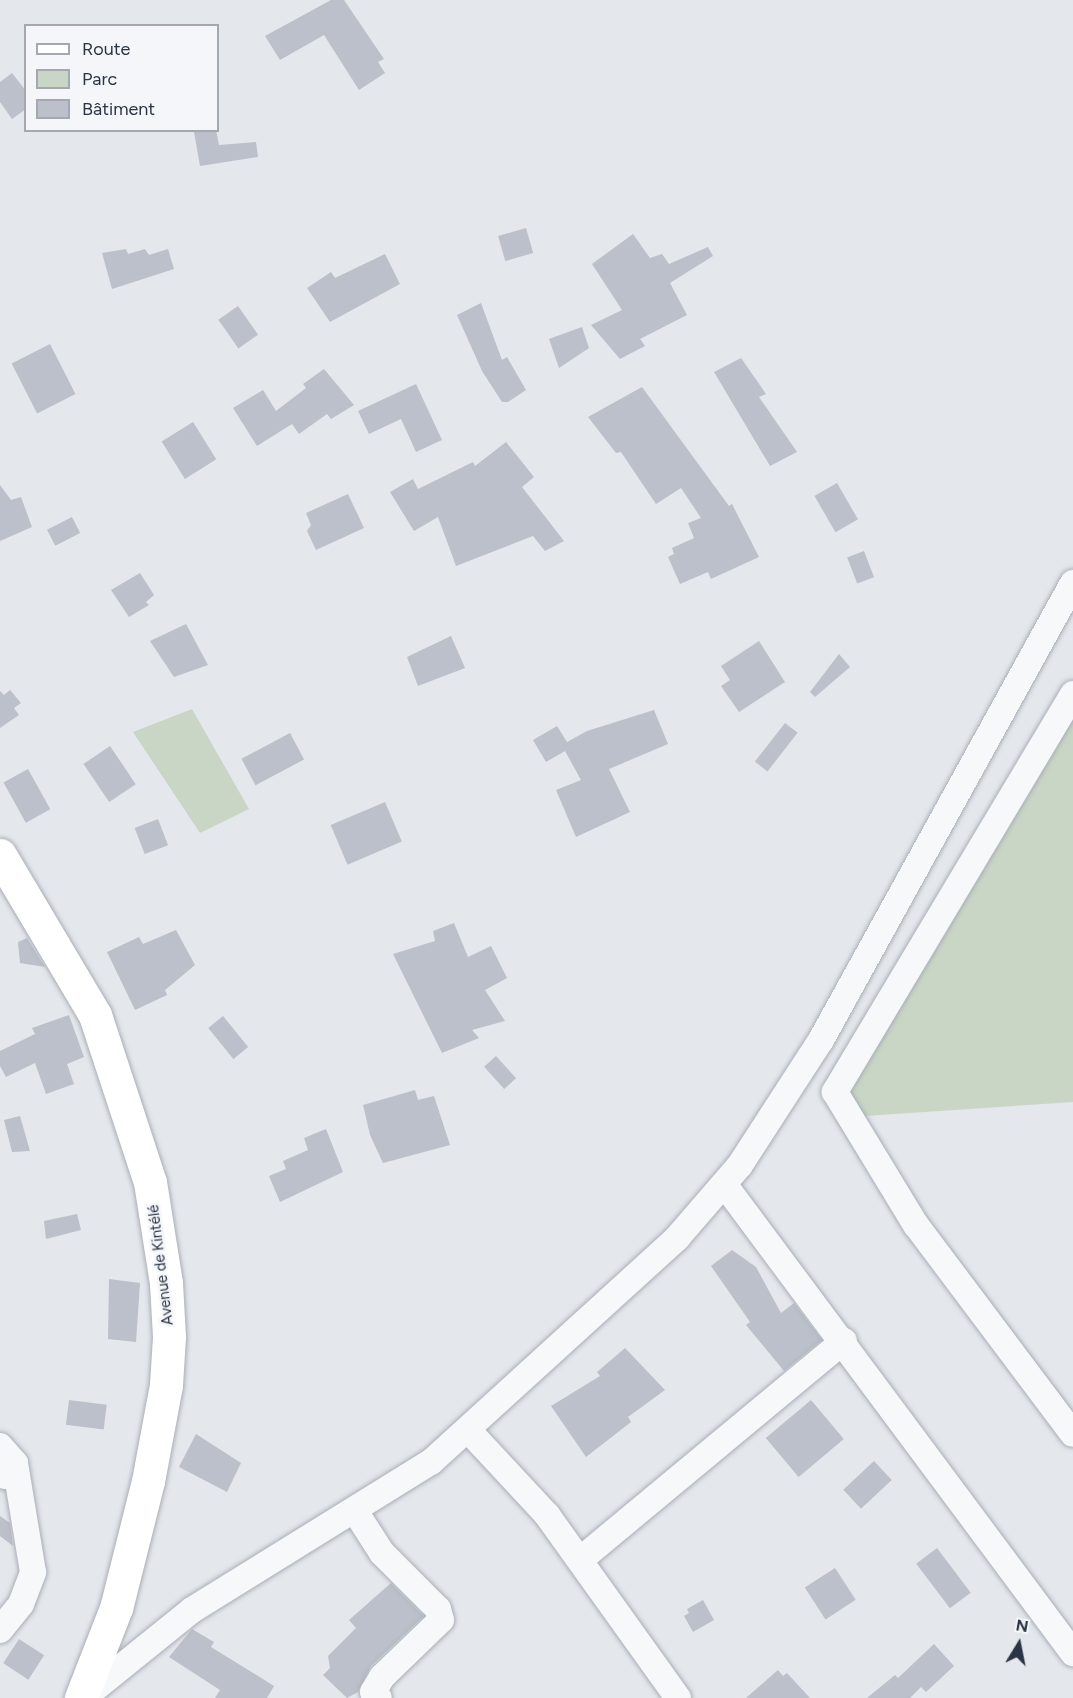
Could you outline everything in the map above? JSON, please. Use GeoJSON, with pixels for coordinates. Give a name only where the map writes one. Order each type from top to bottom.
{"type":"FeatureCollection","features":[{"type":"Feature","properties":{"kind":"main road","name":"Avenue de Kintélé"},"geometry":{"type":"LineString","coordinates":[[0,855],[95,1015],[150,1182],[166,1283],[169,1337],[166,1385],[148,1481],[95,1695]]}},
{"type":"Feature","properties":{"kind":"street"},"geometry":{"type":"LineString","coordinates":[[95,1695],[192,1610],[431,1462],[469,1431],[677,1238],[724,1184],[821,1040],[1073,583]]}},
{"type":"Feature","properties":{"kind":"street"},"geometry":{"type":"LineString","coordinates":[[1035,651],[1073,607]]}},
{"type":"Feature","properties":{"kind":"street"},"geometry":{"type":"LineString","coordinates":[[1073,694],[835,1092],[916,1225],[1073,1434]]}},
{"type":"Feature","properties":{"kind":"street"},"geometry":{"type":"LineString","coordinates":[[724,1184],[844,1341],[1073,1653]]}},
{"type":"Feature","properties":{"kind":"street"},"geometry":{"type":"LineString","coordinates":[[580,1560],[844,1341]]}},
{"type":"Feature","properties":{"kind":"street"},"geometry":{"type":"LineString","coordinates":[[469,1431],[548,1515],[678,1698]]}},
{"type":"Feature","properties":{"kind":"street"},"geometry":{"type":"LineString","coordinates":[[0,1638],[21,1604],[33,1572],[5,1463]]}},
{"type":"Feature","properties":{"kind":"street"},"geometry":{"type":"LineString","coordinates":[[355,1511],[382,1552],[438,1609],[441,1620],[381,1677],[373,1692],[379,1698]]}},
{"type":"Feature","properties":{"kind":"street"},"geometry":{"type":"LineString","coordinates":[[0,1630],[21,1604]]}},
{"type":"Feature","properties":{"kind":"green space"},"geometry":{"type":"Polygon","coordinates":[[[1073,685],[1073,1102],[850,1117],[835,1092],[1073,685]]]}},
{"type":"Feature","properties":{"kind":"green space"},"geometry":{"type":"Polygon","coordinates":[[[192,709],[249,809],[200,833],[133,732],[192,709]]]}},
{"type":"Feature","properties":{"kind":"building"},"geometry":{"type":"Polygon","coordinates":[[[331,0],[344,0],[384,59],[378,62],[385,73],[359,90],[324,35],[280,60],[265,36],[331,0]]]}},
{"type":"Feature","properties":{"kind":"building"},"geometry":{"type":"Polygon","coordinates":[[[12,73],[24,88],[24,110],[12,119],[0,102],[0,82],[12,73]]]}},
{"type":"Feature","properties":{"kind":"building"},"geometry":{"type":"Polygon","coordinates":[[[194,132],[216,132],[219,145],[256,142],[258,157],[200,166],[194,132]]]}},
{"type":"Feature","properties":{"kind":"building"},"geometry":{"type":"Polygon","coordinates":[[[526,228],[533,253],[505,261],[498,236],[526,228]]]}},
{"type":"Feature","properties":{"kind":"building"},"geometry":{"type":"Polygon","coordinates":[[[633,234],[650,258],[662,254],[669,264],[708,247],[713,256],[670,283],[687,315],[640,339],[645,346],[620,359],[591,325],[622,310],[592,264],[633,234]]]}},
{"type":"Feature","properties":{"kind":"building"},"geometry":{"type":"Polygon","coordinates":[[[126,249],[128,254],[145,249],[149,255],[168,249],[174,269],[112,289],[102,253],[126,249]]]}},
{"type":"Feature","properties":{"kind":"building"},"geometry":{"type":"Polygon","coordinates":[[[385,254],[400,284],[330,322],[307,288],[331,272],[335,278],[385,254]]]}},
{"type":"Feature","properties":{"kind":"building"},"geometry":{"type":"Polygon","coordinates":[[[481,303],[502,360],[507,357],[526,390],[508,402],[502,402],[482,371],[457,315],[481,303]]]}},
{"type":"Feature","properties":{"kind":"building"},"geometry":{"type":"Polygon","coordinates":[[[238,306],[258,335],[238,348],[218,320],[238,306]]]}},
{"type":"Feature","properties":{"kind":"building"},"geometry":{"type":"Polygon","coordinates":[[[582,327],[589,348],[559,368],[549,339],[582,327]]]}},
{"type":"Feature","properties":{"kind":"building"},"geometry":{"type":"Polygon","coordinates":[[[50,344],[75,394],[37,413],[12,364],[50,344]]]}},
{"type":"Feature","properties":{"kind":"building"},"geometry":{"type":"Polygon","coordinates":[[[741,358],[766,394],[759,397],[797,452],[770,466],[714,372],[741,358]]]}},
{"type":"Feature","properties":{"kind":"building"},"geometry":{"type":"Polygon","coordinates":[[[324,369],[354,405],[331,419],[327,414],[299,434],[292,424],[257,446],[233,408],[263,390],[276,411],[306,388],[303,384],[324,369]]]}},
{"type":"Feature","properties":{"kind":"building"},"geometry":{"type":"Polygon","coordinates":[[[416,384],[442,440],[416,452],[401,419],[369,434],[358,411],[416,384]]]}},
{"type":"Feature","properties":{"kind":"building"},"geometry":{"type":"Polygon","coordinates":[[[642,387],[729,506],[732,504],[759,557],[711,579],[708,572],[680,584],[668,557],[674,554],[672,548],[694,538],[688,523],[701,518],[681,488],[656,504],[621,452],[616,453],[588,417],[642,387]]]}},
{"type":"Feature","properties":{"kind":"building"},"geometry":{"type":"Polygon","coordinates":[[[193,422],[216,459],[185,479],[162,442],[193,422]]]}},
{"type":"Feature","properties":{"kind":"building"},"geometry":{"type":"Polygon","coordinates":[[[506,442],[534,477],[522,487],[564,541],[545,551],[533,536],[456,566],[438,517],[414,531],[390,492],[413,479],[418,489],[473,462],[475,466],[506,442]]]}},
{"type":"Feature","properties":{"kind":"building"},"geometry":{"type":"Polygon","coordinates":[[[837,483],[858,519],[835,532],[814,496],[837,483]]]}},
{"type":"Feature","properties":{"kind":"building"},"geometry":{"type":"Polygon","coordinates":[[[0,485],[11,500],[21,497],[32,527],[0,541],[0,485]]]}},
{"type":"Feature","properties":{"kind":"building"},"geometry":{"type":"Polygon","coordinates":[[[348,494],[364,528],[316,550],[307,531],[311,525],[306,513],[348,494]]]}},
{"type":"Feature","properties":{"kind":"building"},"geometry":{"type":"Polygon","coordinates":[[[72,517],[80,533],[55,546],[47,530],[72,517]]]}},
{"type":"Feature","properties":{"kind":"building"},"geometry":{"type":"Polygon","coordinates":[[[864,551],[874,577],[857,584],[847,557],[864,551]]]}},
{"type":"Feature","properties":{"kind":"building"},"geometry":{"type":"Polygon","coordinates":[[[140,573],[154,595],[146,602],[149,605],[129,617],[111,590],[140,573]]]}},
{"type":"Feature","properties":{"kind":"building"},"geometry":{"type":"Polygon","coordinates":[[[186,624],[208,665],[174,677],[150,641],[186,624]]]}},
{"type":"Feature","properties":{"kind":"building"},"geometry":{"type":"Polygon","coordinates":[[[451,636],[465,668],[418,686],[407,657],[451,636]]]}},
{"type":"Feature","properties":{"kind":"building"},"geometry":{"type":"Polygon","coordinates":[[[759,641],[785,682],[739,712],[721,686],[730,680],[721,666],[759,641]]]}},
{"type":"Feature","properties":{"kind":"building"},"geometry":{"type":"Polygon","coordinates":[[[839,654],[850,667],[815,697],[810,692],[839,654]]]}},
{"type":"Feature","properties":{"kind":"building"},"geometry":{"type":"Polygon","coordinates":[[[10,690],[21,703],[14,708],[19,715],[0,728],[0,691],[4,695],[10,690]]]}},
{"type":"Feature","properties":{"kind":"building"},"geometry":{"type":"Polygon","coordinates":[[[654,710],[668,744],[609,769],[630,812],[576,837],[556,790],[581,780],[565,751],[546,762],[533,740],[557,726],[567,742],[587,731],[654,710]]]}},
{"type":"Feature","properties":{"kind":"building"},"geometry":{"type":"Polygon","coordinates":[[[785,723],[798,733],[767,771],[755,762],[785,723]]]}},
{"type":"Feature","properties":{"kind":"building"},"geometry":{"type":"Polygon","coordinates":[[[290,733],[304,759],[256,785],[241,759],[290,733]]]}},
{"type":"Feature","properties":{"kind":"building"},"geometry":{"type":"Polygon","coordinates":[[[110,746],[136,784],[109,802],[83,764],[110,746]]]}},
{"type":"Feature","properties":{"kind":"building"},"geometry":{"type":"Polygon","coordinates":[[[28,769],[50,809],[26,823],[4,783],[28,769]]]}},
{"type":"Feature","properties":{"kind":"building"},"geometry":{"type":"Polygon","coordinates":[[[385,802],[402,842],[347,865],[331,825],[385,802]]]}},
{"type":"Feature","properties":{"kind":"building"},"geometry":{"type":"Polygon","coordinates":[[[158,819],[168,845],[145,854],[135,828],[158,819]]]}},
{"type":"Feature","properties":{"kind":"building"},"geometry":{"type":"Polygon","coordinates":[[[454,923],[468,957],[491,946],[507,978],[485,990],[505,1021],[472,1030],[479,1038],[442,1053],[393,954],[435,941],[433,931],[454,923]]]}},
{"type":"Feature","properties":{"kind":"building"},"geometry":{"type":"Polygon","coordinates":[[[176,930],[195,965],[165,990],[167,995],[135,1010],[107,952],[139,937],[143,944],[176,930]]]}},
{"type":"Feature","properties":{"kind":"building"},"geometry":{"type":"Polygon","coordinates":[[[27,938],[45,967],[20,963],[18,942],[27,938]]]}},
{"type":"Feature","properties":{"kind":"building"},"geometry":{"type":"Polygon","coordinates":[[[69,1015],[84,1057],[67,1064],[74,1084],[46,1094],[35,1063],[6,1077],[0,1066],[0,1051],[35,1034],[32,1028],[69,1015]]]}},
{"type":"Feature","properties":{"kind":"building"},"geometry":{"type":"Polygon","coordinates":[[[223,1016],[248,1047],[233,1059],[208,1028],[223,1016]]]}},
{"type":"Feature","properties":{"kind":"building"},"geometry":{"type":"Polygon","coordinates":[[[496,1056],[516,1078],[504,1089],[484,1067],[496,1056]]]}},
{"type":"Feature","properties":{"kind":"building"},"geometry":{"type":"Polygon","coordinates":[[[415,1090],[418,1100],[434,1096],[450,1145],[383,1163],[370,1135],[363,1105],[415,1090]]]}},
{"type":"Feature","properties":{"kind":"building"},"geometry":{"type":"Polygon","coordinates":[[[20,1116],[30,1151],[12,1152],[4,1120],[20,1116]]]}},
{"type":"Feature","properties":{"kind":"building"},"geometry":{"type":"Polygon","coordinates":[[[326,1129],[343,1172],[280,1202],[269,1176],[286,1169],[283,1161],[308,1150],[304,1138],[326,1129]]]}},
{"type":"Feature","properties":{"kind":"building"},"geometry":{"type":"Polygon","coordinates":[[[77,1214],[81,1230],[46,1239],[44,1221],[77,1214]]]}},
{"type":"Feature","properties":{"kind":"building"},"geometry":{"type":"Polygon","coordinates":[[[732,1250],[756,1267],[781,1313],[794,1303],[822,1340],[784,1371],[746,1325],[750,1322],[711,1266],[732,1250]]]}},
{"type":"Feature","properties":{"kind":"building"},"geometry":{"type":"Polygon","coordinates":[[[109,1279],[140,1283],[136,1342],[108,1339],[109,1279]]]}},
{"type":"Feature","properties":{"kind":"building"},"geometry":{"type":"Polygon","coordinates":[[[625,1348],[665,1390],[628,1417],[631,1422],[586,1457],[551,1406],[600,1376],[597,1372],[625,1348]]]}},
{"type":"Feature","properties":{"kind":"building"},"geometry":{"type":"Polygon","coordinates":[[[69,1400],[107,1405],[104,1429],[66,1425],[69,1400]]]}},
{"type":"Feature","properties":{"kind":"building"},"geometry":{"type":"Polygon","coordinates":[[[811,1400],[844,1439],[799,1477],[766,1438],[811,1400]]]}},
{"type":"Feature","properties":{"kind":"building"},"geometry":{"type":"Polygon","coordinates":[[[196,1434],[241,1463],[227,1492],[179,1467],[196,1434]]]}},
{"type":"Feature","properties":{"kind":"building"},"geometry":{"type":"Polygon","coordinates":[[[874,1461],[892,1480],[861,1509],[843,1490],[874,1461]]]}},
{"type":"Feature","properties":{"kind":"building"},"geometry":{"type":"Polygon","coordinates":[[[0,1516],[10,1523],[13,1546],[0,1536],[0,1516]]]}},
{"type":"Feature","properties":{"kind":"building"},"geometry":{"type":"Polygon","coordinates":[[[937,1548],[971,1593],[950,1608],[916,1564],[937,1548]]]}},
{"type":"Feature","properties":{"kind":"building"},"geometry":{"type":"Polygon","coordinates":[[[835,1568],[856,1600],[826,1619],[805,1588],[835,1568]]]}},
{"type":"Feature","properties":{"kind":"building"},"geometry":{"type":"Polygon","coordinates":[[[391,1583],[424,1616],[371,1666],[358,1692],[347,1698],[323,1675],[330,1668],[328,1656],[356,1628],[349,1620],[391,1583]]]}},
{"type":"Feature","properties":{"kind":"building"},"geometry":{"type":"Polygon","coordinates":[[[703,1600],[714,1620],[693,1632],[684,1616],[689,1613],[687,1609],[703,1600]]]}},
{"type":"Feature","properties":{"kind":"building"},"geometry":{"type":"Polygon","coordinates":[[[192,1629],[214,1642],[211,1647],[274,1686],[267,1698],[215,1698],[220,1690],[169,1657],[192,1629]]]}},
{"type":"Feature","properties":{"kind":"building"},"geometry":{"type":"Polygon","coordinates":[[[19,1639],[44,1655],[28,1680],[3,1663],[19,1639]]]}},
{"type":"Feature","properties":{"kind":"building"},"geometry":{"type":"Polygon","coordinates":[[[934,1644],[954,1666],[926,1692],[921,1687],[910,1698],[867,1698],[895,1675],[898,1678],[934,1644]]]}},
{"type":"Feature","properties":{"kind":"building"},"geometry":{"type":"Polygon","coordinates":[[[778,1670],[783,1676],[787,1673],[810,1698],[746,1698],[778,1670]]]}}]}
